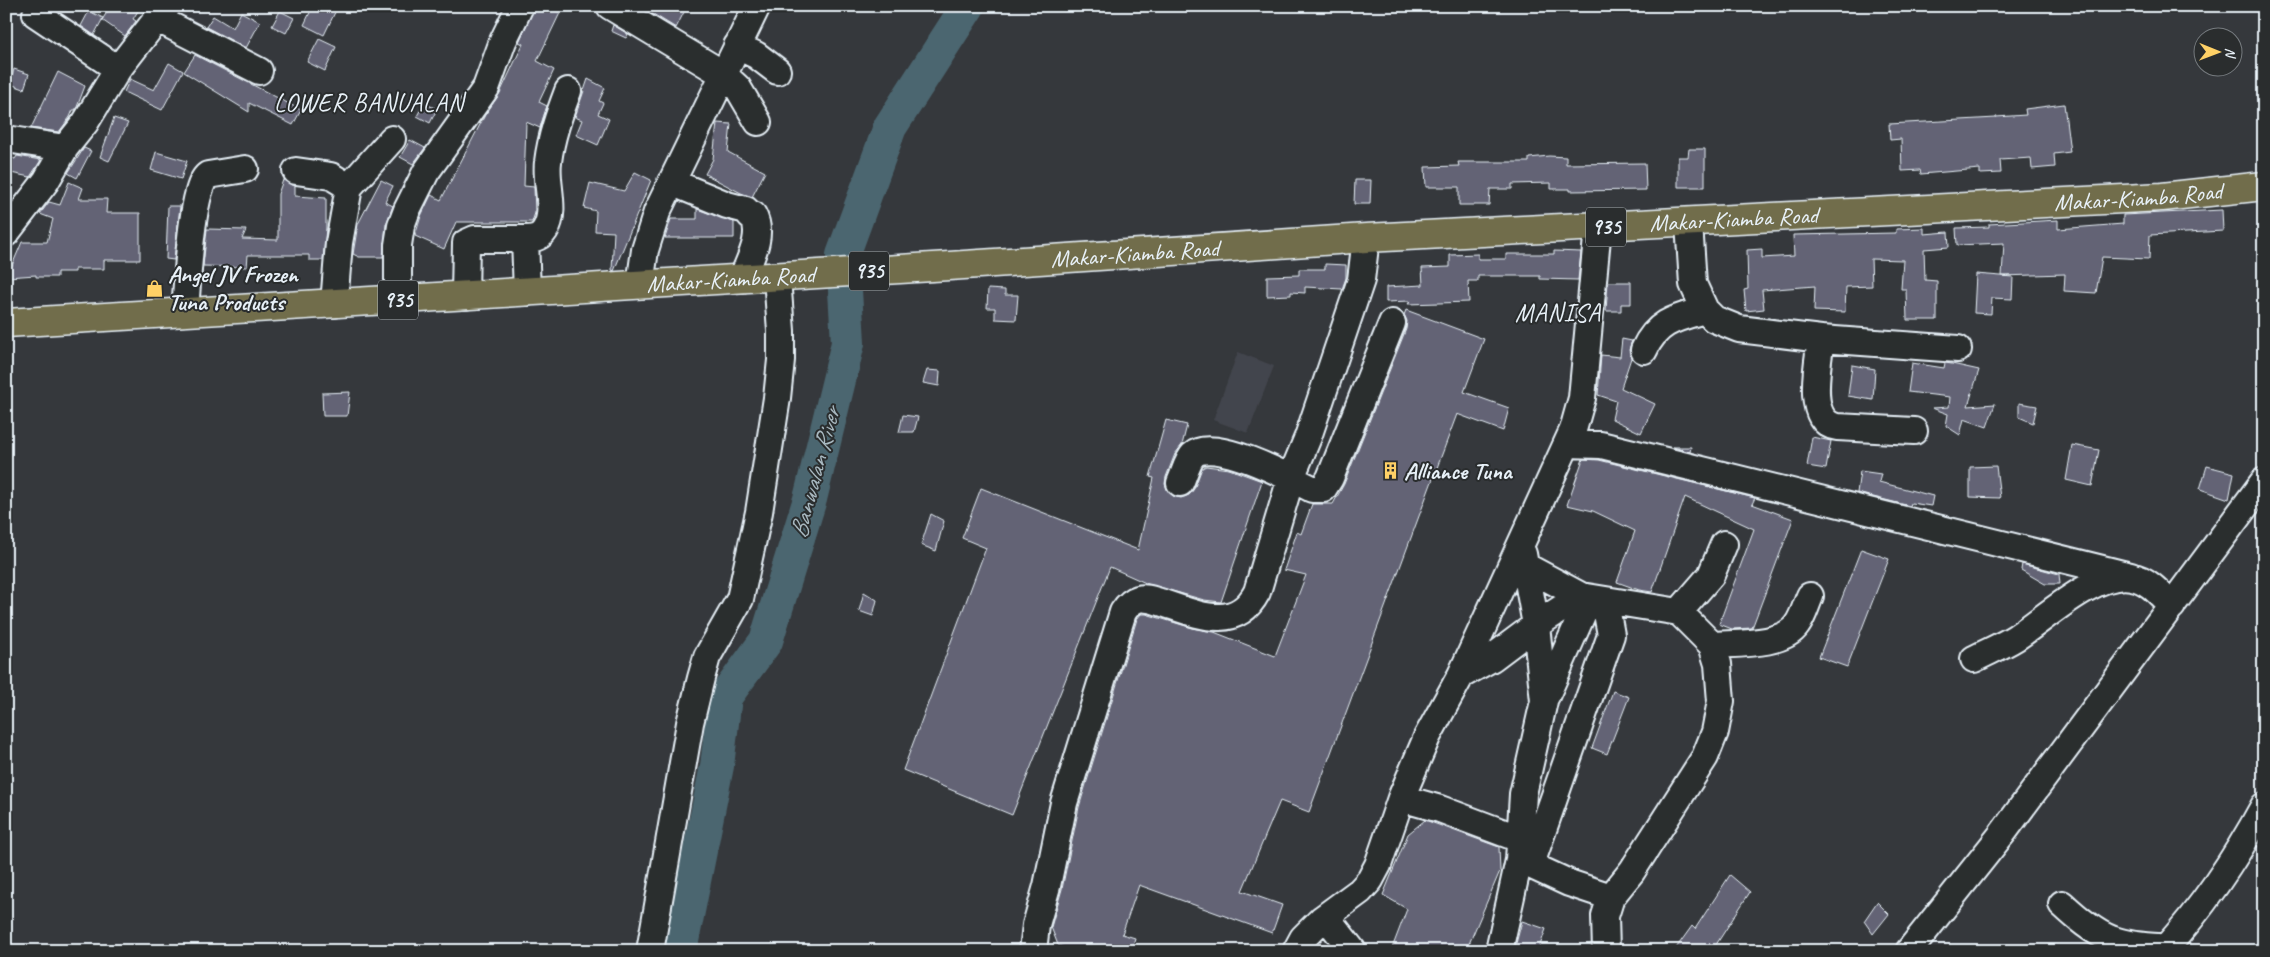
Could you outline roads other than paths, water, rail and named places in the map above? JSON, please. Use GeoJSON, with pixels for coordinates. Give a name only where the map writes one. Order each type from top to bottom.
{"type":"FeatureCollection","features":[{"type":"Feature","properties":{"kind":"main road","name":"Makar-Kiamba Road"},"geometry":{"type":"LineString","coordinates":[[6,323],[783,277],[1366,238],[1689,223],[2162,197],[2264,186]]}},
{"type":"Feature","properties":{"kind":"street"},"geometry":{"type":"LineString","coordinates":[[398,300],[398,245],[401,226],[407,210],[426,172],[486,88],[503,41],[520,6]]}},
{"type":"Feature","properties":{"kind":"street"},"geometry":{"type":"LineString","coordinates":[[610,6],[723,74],[738,88],[758,122]]}},
{"type":"Feature","properties":{"kind":"street"},"geometry":{"type":"LineString","coordinates":[[640,285],[644,250],[649,234],[671,182],[757,6]]}},
{"type":"Feature","properties":{"kind":"street"},"geometry":{"type":"LineString","coordinates":[[6,233],[18,198],[46,181],[65,148],[85,123],[118,69],[162,13],[259,71]]}},
{"type":"Feature","properties":{"kind":"street"},"geometry":{"type":"LineString","coordinates":[[36,14],[118,69]]}},
{"type":"Feature","properties":{"kind":"street"},"geometry":{"type":"LineString","coordinates":[[737,46],[756,55],[777,71]]}},
{"type":"Feature","properties":{"kind":"street"},"geometry":{"type":"LineString","coordinates":[[465,296],[466,243],[475,240],[535,239],[541,234],[549,220],[547,164],[551,138],[568,91]]}},
{"type":"Feature","properties":{"kind":"street"},"geometry":{"type":"LineString","coordinates":[[6,139],[65,148]]}},
{"type":"Feature","properties":{"kind":"street"},"geometry":{"type":"LineString","coordinates":[[334,304],[339,243],[349,187],[392,139]]}},
{"type":"Feature","properties":{"kind":"street"},"geometry":{"type":"LineString","coordinates":[[185,312],[194,215],[200,184],[208,175],[245,169]]}},
{"type":"Feature","properties":{"kind":"street"},"geometry":{"type":"LineString","coordinates":[[296,171],[331,176],[349,187]]}},
{"type":"Feature","properties":{"kind":"street"},"geometry":{"type":"LineString","coordinates":[[671,182],[727,205],[746,210],[753,215],[758,228],[757,236],[742,279]]}},
{"type":"Feature","properties":{"kind":"street"},"geometry":{"type":"LineString","coordinates":[[1689,223],[1693,284],[1705,310],[1714,319],[1739,329],[1821,339],[1958,348]]}},
{"type":"Feature","properties":{"kind":"street"},"geometry":{"type":"LineString","coordinates":[[1296,951],[1303,938],[1322,919],[1349,900],[1370,880],[1378,865],[1401,798],[1427,736],[1523,556],[1567,444],[1582,398],[1598,227]]}},
{"type":"Feature","properties":{"kind":"street"},"geometry":{"type":"LineString","coordinates":[[1033,951],[1036,925],[1047,886],[1064,803],[1123,612],[1130,603],[1145,598],[1211,618],[1226,617],[1245,609],[1257,592],[1291,478],[1308,437],[1360,280],[1366,238]]}},
{"type":"Feature","properties":{"kind":"street"},"geometry":{"type":"LineString","coordinates":[[525,239],[527,292]]}},
{"type":"Feature","properties":{"kind":"street"},"geometry":{"type":"LineString","coordinates":[[650,951],[690,723],[701,678],[707,657],[740,599],[759,512],[777,398],[783,277]]}},
{"type":"Feature","properties":{"kind":"street"},"geometry":{"type":"LineString","coordinates":[[1644,350],[1649,338],[1665,324],[1705,310]]}},
{"type":"Feature","properties":{"kind":"street"},"geometry":{"type":"LineString","coordinates":[[1180,483],[1191,456],[1205,449],[1214,449],[1238,456],[1317,490],[1326,486],[1392,323]]}},
{"type":"Feature","properties":{"kind":"street"},"geometry":{"type":"LineString","coordinates":[[1821,339],[1817,400],[1819,415],[1829,426],[1914,431]]}},
{"type":"Feature","properties":{"kind":"street"},"geometry":{"type":"LineString","coordinates":[[1567,444],[1601,445],[2131,576],[2142,580],[2172,606]]}},
{"type":"Feature","properties":{"kind":"street"},"geometry":{"type":"LineString","coordinates":[[1909,951],[2002,834],[2264,481]]}},
{"type":"Feature","properties":{"kind":"street"},"geometry":{"type":"LineString","coordinates":[[1679,612],[1711,575],[1724,544]]}},
{"type":"Feature","properties":{"kind":"street"},"geometry":{"type":"LineString","coordinates":[[1523,556],[1592,599],[1679,612],[1712,645],[1718,664],[1721,701],[1715,732],[1705,757],[1690,781],[1632,870],[1610,897],[1605,916],[1606,951]]}},
{"type":"Feature","properties":{"kind":"street"},"geometry":{"type":"LineString","coordinates":[[1523,556],[1536,625],[1544,701]]}},
{"type":"Feature","properties":{"kind":"street"},"geometry":{"type":"LineString","coordinates":[[1974,659],[2013,638],[2091,586],[2113,577],[2131,576]]}},
{"type":"Feature","properties":{"kind":"street"},"geometry":{"type":"LineString","coordinates":[[1712,645],[1768,640],[1785,636],[1797,625],[1810,596]]}},
{"type":"Feature","properties":{"kind":"street"},"geometry":{"type":"LineString","coordinates":[[1461,675],[1492,658],[1536,625],[1592,599]]}},
{"type":"Feature","properties":{"kind":"street"},"geometry":{"type":"LineString","coordinates":[[1592,599],[1610,635]]}},
{"type":"Feature","properties":{"kind":"street"},"geometry":{"type":"LineString","coordinates":[[1523,854],[1523,794],[1544,701],[1592,599]]}},
{"type":"Feature","properties":{"kind":"street"},"geometry":{"type":"LineString","coordinates":[[1500,951],[1523,854],[1610,635],[1642,607]]}},
{"type":"Feature","properties":{"kind":"street"},"geometry":{"type":"LineString","coordinates":[[1401,798],[1440,809],[1523,854],[1569,883],[1610,897]]}},
{"type":"Feature","properties":{"kind":"street"},"geometry":{"type":"LineString","coordinates":[[2062,904],[2078,918],[2110,939],[2164,950],[2193,917],[2251,830],[2264,806]]}},
{"type":"Feature","properties":{"kind":"street"},"geometry":{"type":"LineString","coordinates":[[1322,919],[1334,927],[1352,951]]}},
{"type":"Feature","properties":{"kind":"waterway","name":"Banwalan River"},"geometry":{"type":"LineString","coordinates":[[680,951],[717,766],[725,697],[766,641],[810,499],[848,343],[843,255],[890,127],[968,6]]}},
{"type":"Feature","properties":{"kind":"place","name":"Angel JV Frozen Tuna Products"},"geometry":{"type":"Point","coordinates":[154,288]}},
{"type":"Feature","properties":{"kind":"place","name":"Alliance Tuna"},"geometry":{"type":"Point","coordinates":[1390,471]}},
{"type":"Feature","properties":{"kind":"district","name":"LOWER BANUALAN"},"geometry":{"type":"Point","coordinates":[369,103]}},
{"type":"Feature","properties":{"kind":"district","name":"MANISA"},"geometry":{"type":"Point","coordinates":[1558,313]}}]}
